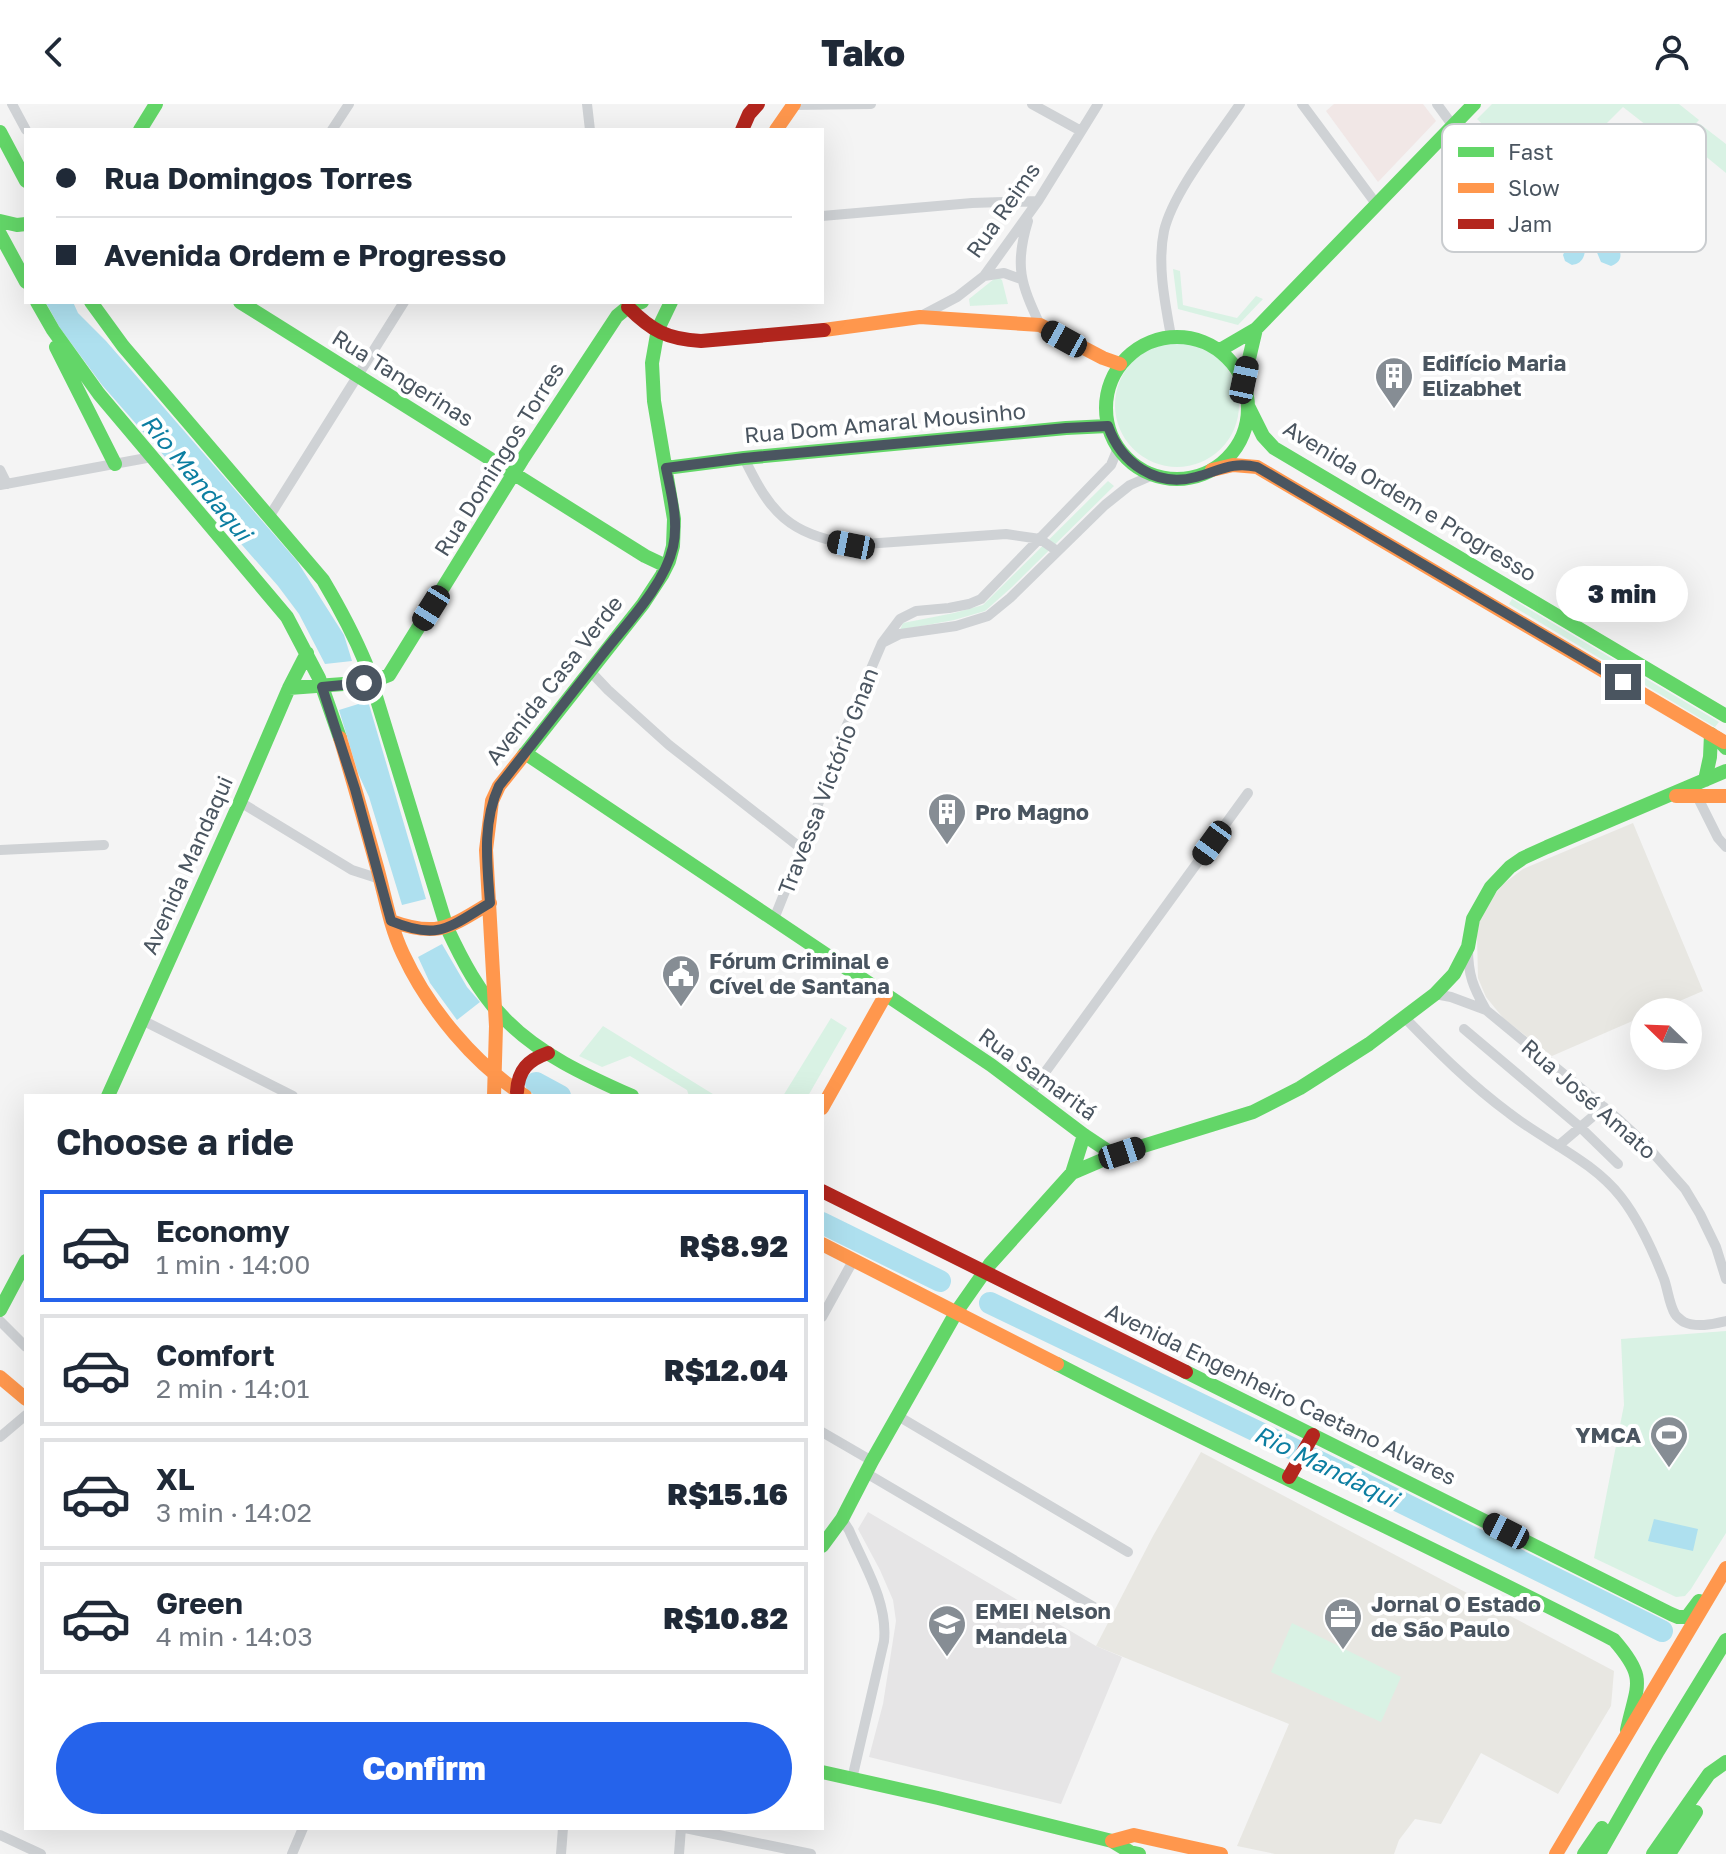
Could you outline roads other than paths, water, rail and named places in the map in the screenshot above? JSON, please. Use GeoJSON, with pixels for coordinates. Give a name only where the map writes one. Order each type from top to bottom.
{"type":"FeatureCollection","features":[{"type":"Feature","properties":{"kind":"main road"},"geometry":{"type":"LineString","coordinates":[[141,128],[156,104]]}},
{"type":"Feature","properties":{"kind":"main road"},"geometry":{"type":"LineString","coordinates":[[1455,124],[1474,104]]}},
{"type":"Feature","properties":{"kind":"main road"},"geometry":{"type":"LineString","coordinates":[[777,128],[794,105]]}},
{"type":"Feature","properties":{"kind":"main road"},"geometry":{"type":"LineString","coordinates":[[743,128],[749,107]]}},
{"type":"Feature","properties":{"kind":"main road"},"geometry":{"type":"LineString","coordinates":[[0,132],[24,177]]}},
{"type":"Feature","properties":{"kind":"main road"},"geometry":{"type":"LineString","coordinates":[[1220,350],[1256,329],[1442,137]]}},
{"type":"Feature","properties":{"kind":"main road"},"geometry":{"type":"LineString","coordinates":[[0,221],[24,224]]}},
{"type":"Feature","properties":{"kind":"main road"},"geometry":{"type":"LineString","coordinates":[[0,234],[24,278]]}},
{"type":"Feature","properties":{"kind":"main road"},"geometry":{"type":"LineString","coordinates":[[38,304],[99,394],[287,617],[322,687],[355,789],[391,921],[408,965],[445,1021],[494,1075],[521,1094]]}},
{"type":"Feature","properties":{"kind":"main road"},"geometry":{"type":"LineString","coordinates":[[92,304],[123,346],[323,580],[358,643],[447,928],[462,959],[511,1026],[579,1072],[628,1094]]}},
{"type":"Feature","properties":{"kind":"main road","name":"Rua Tangerinas"},"geometry":{"type":"LineString","coordinates":[[243,304],[645,556],[666,566]]}},
{"type":"Feature","properties":{"kind":"main road","name":"Rua Reims"},"geometry":{"type":"LineString","coordinates":[[633,304],[657,332],[667,337],[701,341],[920,317],[1040,325]]}},
{"type":"Feature","properties":{"kind":"main road","name":"Rua Domingos Torres"},"geometry":{"type":"LineString","coordinates":[[371,682],[389,675],[514,473],[617,316],[633,304]]}},
{"type":"Feature","properties":{"kind":"main road","name":"Avenida Casa Verde"},"geometry":{"type":"LineString","coordinates":[[494,1094],[496,1026],[486,850],[492,801],[499,786],[642,605],[666,566],[673,547],[673,502],[653,399],[657,332],[670,304]]}},
{"type":"Feature","properties":{"kind":"main road"},"geometry":{"type":"LineString","coordinates":[[1040,325],[1120,364]]}},
{"type":"Feature","properties":{"kind":"main road"},"geometry":{"type":"LineString","coordinates":[[1244,380],[1256,329]]}},
{"type":"Feature","properties":{"kind":"main road"},"geometry":{"type":"LineString","coordinates":[[53,330],[57,351],[115,464]]}},
{"type":"Feature","properties":{"kind":"main road"},"geometry":{"type":"LineString","coordinates":[[1212,470],[1227,459],[1239,444],[1246,427],[1249,408],[1244,380],[1220,350],[1188,336],[1151,341],[1134,350],[1120,364],[1108,387],[1106,413],[1118,448],[1139,469],[1168,479],[1183,479],[1233,465],[1257,467],[1720,741],[1710,757],[1705,780]]}},
{"type":"Feature","properties":{"kind":"main road","name":"Avenida Ordem e Progresso"},"geometry":{"type":"LineString","coordinates":[[1249,408],[1263,436],[1274,448],[1726,716]]}},
{"type":"Feature","properties":{"kind":"main road","name":"Rua Dom Amaral Mousinho"},"geometry":{"type":"LineString","coordinates":[[666,468],[744,458],[1108,426]]}},
{"type":"Feature","properties":{"kind":"main road","name":"Avenida Mandaqui"},"geometry":{"type":"LineString","coordinates":[[109,1094],[307,653]]}},
{"type":"Feature","properties":{"kind":"main road"},"geometry":{"type":"LineString","coordinates":[[289,688],[371,682]]}},
{"type":"Feature","properties":{"kind":"main road","name":"Rua Samaritá"},"geometry":{"type":"LineString","coordinates":[[525,753],[991,1065],[1114,1155]]}},
{"type":"Feature","properties":{"kind":"main road"},"geometry":{"type":"LineString","coordinates":[[1072,1173],[1114,1155],[1253,1112],[1300,1088],[1405,1018],[1435,994],[1454,974],[1468,947],[1473,919],[1480,904],[1510,867],[1547,847],[1726,771]]}},
{"type":"Feature","properties":{"kind":"main road"},"geometry":{"type":"LineString","coordinates":[[1667,796],[1721,796]]}},
{"type":"Feature","properties":{"kind":"main road"},"geometry":{"type":"LineString","coordinates":[[391,921],[428,931],[447,928],[490,903]]}},
{"type":"Feature","properties":{"kind":"main road"},"geometry":{"type":"LineString","coordinates":[[824,1104],[886,994]]}},
{"type":"Feature","properties":{"kind":"main road"},"geometry":{"type":"LineString","coordinates":[[521,1094],[518,1079],[525,1065],[535,1057],[548,1053]]}},
{"type":"Feature","properties":{"kind":"main road"},"geometry":{"type":"LineString","coordinates":[[824,1543],[842,1519],[957,1311],[984,1271],[1072,1173],[1084,1135]]}},
{"type":"Feature","properties":{"kind":"main road","name":"Avenida Engenheiro Caetano Alvares"},"geometry":{"type":"LineString","coordinates":[[824,1192],[1671,1614],[1687,1617],[1700,1599],[1713,1590]]}},
{"type":"Feature","properties":{"kind":"main road"},"geometry":{"type":"LineString","coordinates":[[824,1245],[1139,1406],[1289,1477],[1614,1640],[1637,1671],[1639,1681],[1626,1735]]}},
{"type":"Feature","properties":{"kind":"main road"},"geometry":{"type":"LineString","coordinates":[[0,1310],[24,1265]]}},
{"type":"Feature","properties":{"kind":"main road"},"geometry":{"type":"LineString","coordinates":[[0,1377],[24,1397]]}},
{"type":"Feature","properties":{"kind":"main road"},"geometry":{"type":"LineString","coordinates":[[1289,1477],[1313,1435]]}},
{"type":"Feature","properties":{"kind":"main road"},"geometry":{"type":"LineString","coordinates":[[1556,1854],[1726,1568]]}},
{"type":"Feature","properties":{"kind":"main road"},"geometry":{"type":"LineString","coordinates":[[1599,1854],[1726,1640]]}},
{"type":"Feature","properties":{"kind":"main road"},"geometry":{"type":"LineString","coordinates":[[1584,1854],[1658,1751]]}},
{"type":"Feature","properties":{"kind":"main road"},"geometry":{"type":"LineString","coordinates":[[1653,1854],[1709,1774],[1726,1764]]}},
{"type":"Feature","properties":{"kind":"main road"},"geometry":{"type":"LineString","coordinates":[[1669,1854],[1726,1764]]}},
{"type":"Feature","properties":{"kind":"main road"},"geometry":{"type":"LineString","coordinates":[[824,1772],[1112,1841],[1133,1853]]}},
{"type":"Feature","properties":{"kind":"main road"},"geometry":{"type":"LineString","coordinates":[[1112,1841],[1134,1835],[1221,1854]]}},
{"type":"Feature","properties":{"kind":"street"},"geometry":{"type":"LineString","coordinates":[[12,104],[25,128]]}},
{"type":"Feature","properties":{"kind":"street"},"geometry":{"type":"LineString","coordinates":[[333,128],[349,104]]}},
{"type":"Feature","properties":{"kind":"street"},"geometry":{"type":"LineString","coordinates":[[587,104],[590,128]]}},
{"type":"Feature","properties":{"kind":"street"},"geometry":{"type":"LineString","coordinates":[[794,105],[871,104]]}},
{"type":"Feature","properties":{"kind":"street"},"geometry":{"type":"LineString","coordinates":[[1032,104],[1081,131]]}},
{"type":"Feature","properties":{"kind":"street","name":"Rua Reims"},"geometry":{"type":"LineString","coordinates":[[920,317],[957,297],[984,276],[1035,204],[1098,104]]}},
{"type":"Feature","properties":{"kind":"street"},"geometry":{"type":"LineString","coordinates":[[1171,336],[1162,269],[1164,232],[1184,187],[1240,104]]}},
{"type":"Feature","properties":{"kind":"street"},"geometry":{"type":"LineString","coordinates":[[1302,104],[1377,205]]}},
{"type":"Feature","properties":{"kind":"street"},"geometry":{"type":"LineString","coordinates":[[1437,104],[1452,124]]}},
{"type":"Feature","properties":{"kind":"street"},"geometry":{"type":"LineString","coordinates":[[824,216],[972,203],[1035,204],[1021,249],[1021,279],[1040,325]]}},
{"type":"Feature","properties":{"kind":"street"},"geometry":{"type":"LineString","coordinates":[[984,276],[1004,273],[1021,279]]}},
{"type":"Feature","properties":{"kind":"street"},"geometry":{"type":"LineString","coordinates":[[269,517],[403,304]]}},
{"type":"Feature","properties":{"kind":"street","name":"Travessa Victório Gnan"},"geometry":{"type":"LineString","coordinates":[[774,919],[844,732],[882,643],[900,619],[908,614],[969,604],[981,599],[1111,465],[1118,448]]}},
{"type":"Feature","properties":{"kind":"street"},"geometry":{"type":"LineString","coordinates":[[0,470],[4,484],[152,457]]}},
{"type":"Feature","properties":{"kind":"street"},"geometry":{"type":"LineString","coordinates":[[744,458],[759,490],[775,511],[793,527],[826,540],[851,545],[1006,534],[1040,539],[1057,551]]}},
{"type":"Feature","properties":{"kind":"street"},"geometry":{"type":"LineString","coordinates":[[882,643],[900,634],[956,626],[988,616],[1105,505],[1130,485],[1153,475]]}},
{"type":"Feature","properties":{"kind":"street"},"geometry":{"type":"LineString","coordinates":[[590,671],[669,745],[802,849]]}},
{"type":"Feature","properties":{"kind":"street"},"geometry":{"type":"LineString","coordinates":[[1030,1093],[1248,793]]}},
{"type":"Feature","properties":{"kind":"street"},"geometry":{"type":"LineString","coordinates":[[1697,796],[1718,838],[1726,847]]}},
{"type":"Feature","properties":{"kind":"street"},"geometry":{"type":"LineString","coordinates":[[1711,823],[1712,809],[1721,796]]}},
{"type":"Feature","properties":{"kind":"street"},"geometry":{"type":"LineString","coordinates":[[240,802],[352,870],[380,879]]}},
{"type":"Feature","properties":{"kind":"street"},"geometry":{"type":"LineString","coordinates":[[0,850],[104,845]]}},
{"type":"Feature","properties":{"kind":"street","name":"Rua José Amato"},"geometry":{"type":"LineString","coordinates":[[1468,947],[1470,976],[1486,1010]]}},
{"type":"Feature","properties":{"kind":"street","name":"Rua José Amato"},"geometry":{"type":"LineString","coordinates":[[1435,994],[1486,1010],[1646,1145],[1685,1189],[1716,1247],[1726,1279]]}},
{"type":"Feature","properties":{"kind":"street"},"geometry":{"type":"LineString","coordinates":[[1405,1018],[1480,1091],[1610,1184],[1630,1209],[1663,1277],[1675,1315],[1696,1325],[1726,1321]]}},
{"type":"Feature","properties":{"kind":"street"},"geometry":{"type":"LineString","coordinates":[[142,1020],[289,1094]]}},
{"type":"Feature","properties":{"kind":"street"},"geometry":{"type":"LineString","coordinates":[[1464,1029],[1580,1127],[1618,1164]]}},
{"type":"Feature","properties":{"kind":"street"},"geometry":{"type":"LineString","coordinates":[[1558,1146],[1604,1107]]}},
{"type":"Feature","properties":{"kind":"street"},"geometry":{"type":"LineString","coordinates":[[824,1313],[854,1259]]}},
{"type":"Feature","properties":{"kind":"street"},"geometry":{"type":"LineString","coordinates":[[0,1321],[24,1345]]}},
{"type":"Feature","properties":{"kind":"street"},"geometry":{"type":"LineString","coordinates":[[898,1416],[1128,1552]]}},
{"type":"Feature","properties":{"kind":"street"},"geometry":{"type":"LineString","coordinates":[[0,1437],[24,1417]]}},
{"type":"Feature","properties":{"kind":"street"},"geometry":{"type":"LineString","coordinates":[[824,1433],[869,1467],[1099,1610]]}},
{"type":"Feature","properties":{"kind":"street"},"geometry":{"type":"LineString","coordinates":[[842,1519],[883,1609],[885,1625],[852,1779]]}},
{"type":"Feature","properties":{"kind":"street"},"geometry":{"type":"LineString","coordinates":[[292,1854],[302,1830]]}},
{"type":"Feature","properties":{"kind":"street"},"geometry":{"type":"LineString","coordinates":[[561,1854],[563,1830]]}},
{"type":"Feature","properties":{"kind":"street"},"geometry":{"type":"LineString","coordinates":[[679,1854],[683,1830]]}},
{"type":"Feature","properties":{"kind":"street"},"geometry":{"type":"LineString","coordinates":[[693,1830],[811,1854]]}},
{"type":"Feature","properties":{"kind":"street"},"geometry":{"type":"LineString","coordinates":[[0,1835],[41,1854]]}},
{"type":"Feature","properties":{"kind":"street"},"geometry":{"type":"LineString","coordinates":[[1133,1853],[1134,1835]]}},
{"type":"Feature","properties":{"kind":"water"},"geometry":{"type":"Polygon","coordinates":[[[1564,252],[1585,252],[1580,262],[1572,265],[1565,261],[1564,252]]]}},
{"type":"Feature","properties":{"kind":"water"},"geometry":{"type":"Polygon","coordinates":[[[1620,252],[1620,257],[1611,266],[1601,262],[1597,253],[1620,252]]]}},
{"type":"Feature","properties":{"kind":"water"},"geometry":{"type":"Polygon","coordinates":[[[47,304],[74,304],[78,313],[106,341],[297,561],[344,635],[352,661],[325,664],[299,614],[278,586],[102,385],[60,328],[47,304]]]}},
{"type":"Feature","properties":{"kind":"water"},"geometry":{"type":"Polygon","coordinates":[[[368,701],[426,899],[402,905],[339,710],[368,701]]]}},
{"type":"Feature","properties":{"kind":"water"},"geometry":{"type":"Polygon","coordinates":[[[442,944],[467,987],[480,1002],[457,1020],[430,983],[418,957],[442,944]]]}},
{"type":"Feature","properties":{"kind":"water"},"geometry":{"type":"Polygon","coordinates":[[[1654,1519],[1698,1529],[1693,1551],[1648,1541],[1654,1519]]]}},
{"type":"Feature","properties":{"kind":"waterway","name":"Rio Mandaqui"},"geometry":{"type":"LineString","coordinates":[[536,1083],[556,1094]]}},
{"type":"Feature","properties":{"kind":"waterway","name":"Rio Mandaqui"},"geometry":{"type":"LineString","coordinates":[[824,1224],[940,1281]]}},
{"type":"Feature","properties":{"kind":"waterway","name":"Rio Mandaqui"},"geometry":{"type":"LineString","coordinates":[[990,1303],[1662,1631]]}},
{"type":"Feature","properties":{"kind":"place","name":"Edifício Maria Elizabhet"},"geometry":{"type":"Point","coordinates":[1394,410]}},
{"type":"Feature","properties":{"kind":"place","name":"Pro Magno"},"geometry":{"type":"Point","coordinates":[947,846]}},
{"type":"Feature","properties":{"kind":"place","name":"Fórum Criminal e Cível de Santana"},"geometry":{"type":"Point","coordinates":[681,1008]}},
{"type":"Feature","properties":{"kind":"place","name":"YMCA"},"geometry":{"type":"Point","coordinates":[1669,1469]}},
{"type":"Feature","properties":{"kind":"place","name":"Jornal O Estado de São Paulo"},"geometry":{"type":"Point","coordinates":[1343,1651]}},
{"type":"Feature","properties":{"kind":"place","name":"EMEI Nelson Mandela"},"geometry":{"type":"Point","coordinates":[947,1658]}}]}
